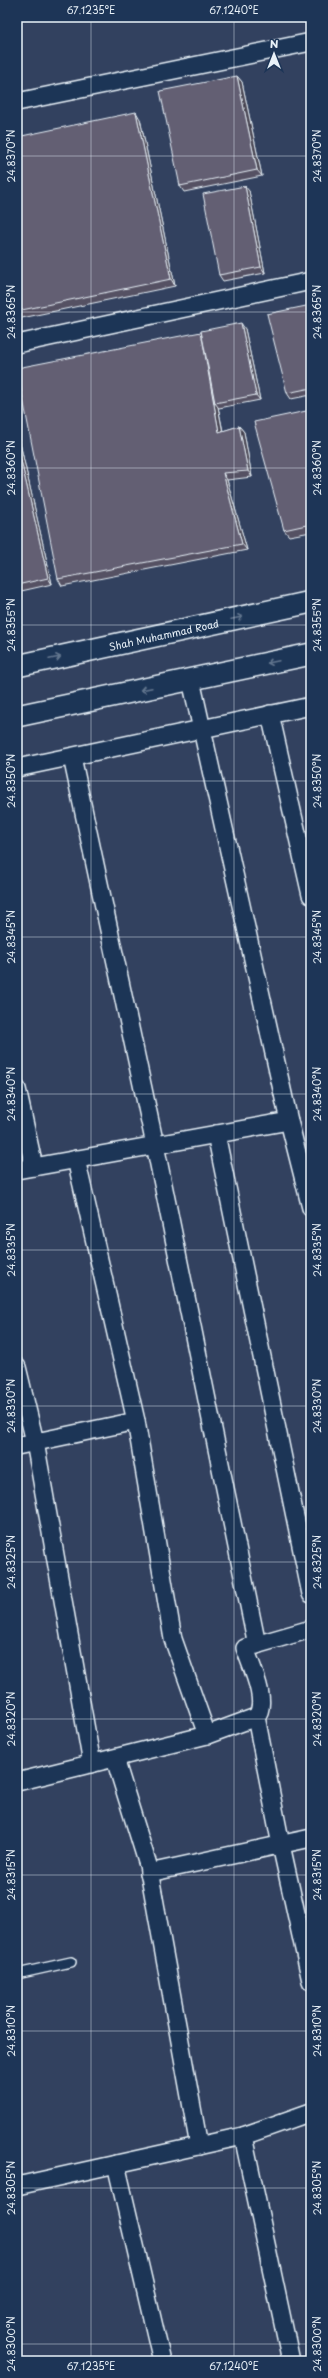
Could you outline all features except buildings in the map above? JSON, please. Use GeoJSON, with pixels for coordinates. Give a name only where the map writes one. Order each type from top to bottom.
{"type":"FeatureCollection","features":[{"type":"Feature","properties":{"kind":"street"},"geometry":{"type":"LineString","coordinates":[[17,102],[311,42]]}},
{"type":"Feature","properties":{"kind":"street"},"geometry":{"type":"LineString","coordinates":[[17,344],[311,281]]}},
{"type":"Feature","properties":{"kind":"street","name":"Shah Muhammad Road"},"geometry":{"type":"LineString","coordinates":[[17,666],[311,602]]}},
{"type":"Feature","properties":{"kind":"street"},"geometry":{"type":"LineString","coordinates":[[17,716],[311,654]]}},
{"type":"Feature","properties":{"kind":"street"},"geometry":{"type":"LineString","coordinates":[[191,680],[200,729],[289,1121],[311,1208]]}},
{"type":"Feature","properties":{"kind":"street"},"geometry":{"type":"LineString","coordinates":[[17,768],[311,706]]}},
{"type":"Feature","properties":{"kind":"street"},"geometry":{"type":"LineString","coordinates":[[270,714],[311,895]]}},
{"type":"Feature","properties":{"kind":"street"},"geometry":{"type":"LineString","coordinates":[[72,757],[155,1145],[257,1645]]}},
{"type":"Feature","properties":{"kind":"street"},"geometry":{"type":"LineString","coordinates":[[17,1089],[34,1167]]}},
{"type":"Feature","properties":{"kind":"street"},"geometry":{"type":"LineString","coordinates":[[17,1170],[289,1121]]}},
{"type":"Feature","properties":{"kind":"street"},"geometry":{"type":"LineString","coordinates":[[216,1134],[311,1594]]}},
{"type":"Feature","properties":{"kind":"street"},"geometry":{"type":"LineString","coordinates":[[76,1160],[136,1421],[173,1639],[207,1735]]}},
{"type":"Feature","properties":{"kind":"street"},"geometry":{"type":"LineString","coordinates":[[17,1367],[34,1442],[92,1764]]}},
{"type":"Feature","properties":{"kind":"street"},"geometry":{"type":"LineString","coordinates":[[17,1446],[136,1421]]}},
{"type":"Feature","properties":{"kind":"street"},"geometry":{"type":"LineString","coordinates":[[17,1782],[115,1759],[207,1735],[256,1717],[260,1712],[262,1702],[245,1648],[311,1629]]}},
{"type":"Feature","properties":{"kind":"street"},"geometry":{"type":"LineString","coordinates":[[256,1717],[281,1845],[311,1981]]}},
{"type":"Feature","properties":{"kind":"street"},"geometry":{"type":"LineString","coordinates":[[115,1759],[150,1873],[199,2146]]}},
{"type":"Feature","properties":{"kind":"street"},"geometry":{"type":"LineString","coordinates":[[150,1873],[311,1838]]}},
{"type":"Feature","properties":{"kind":"street"},"geometry":{"type":"LineString","coordinates":[[17,2186],[243,2136],[311,2112]]}},
{"type":"Feature","properties":{"kind":"street"},"geometry":{"type":"LineString","coordinates":[[243,2136],[291,2361]]}},
{"type":"Feature","properties":{"kind":"street"},"geometry":{"type":"LineString","coordinates":[[116,2164],[162,2361]]}},
{"type":"Feature","properties":{"kind":"lane"},"geometry":{"type":"LineString","coordinates":[[17,1974],[71,1962]]}}]}
